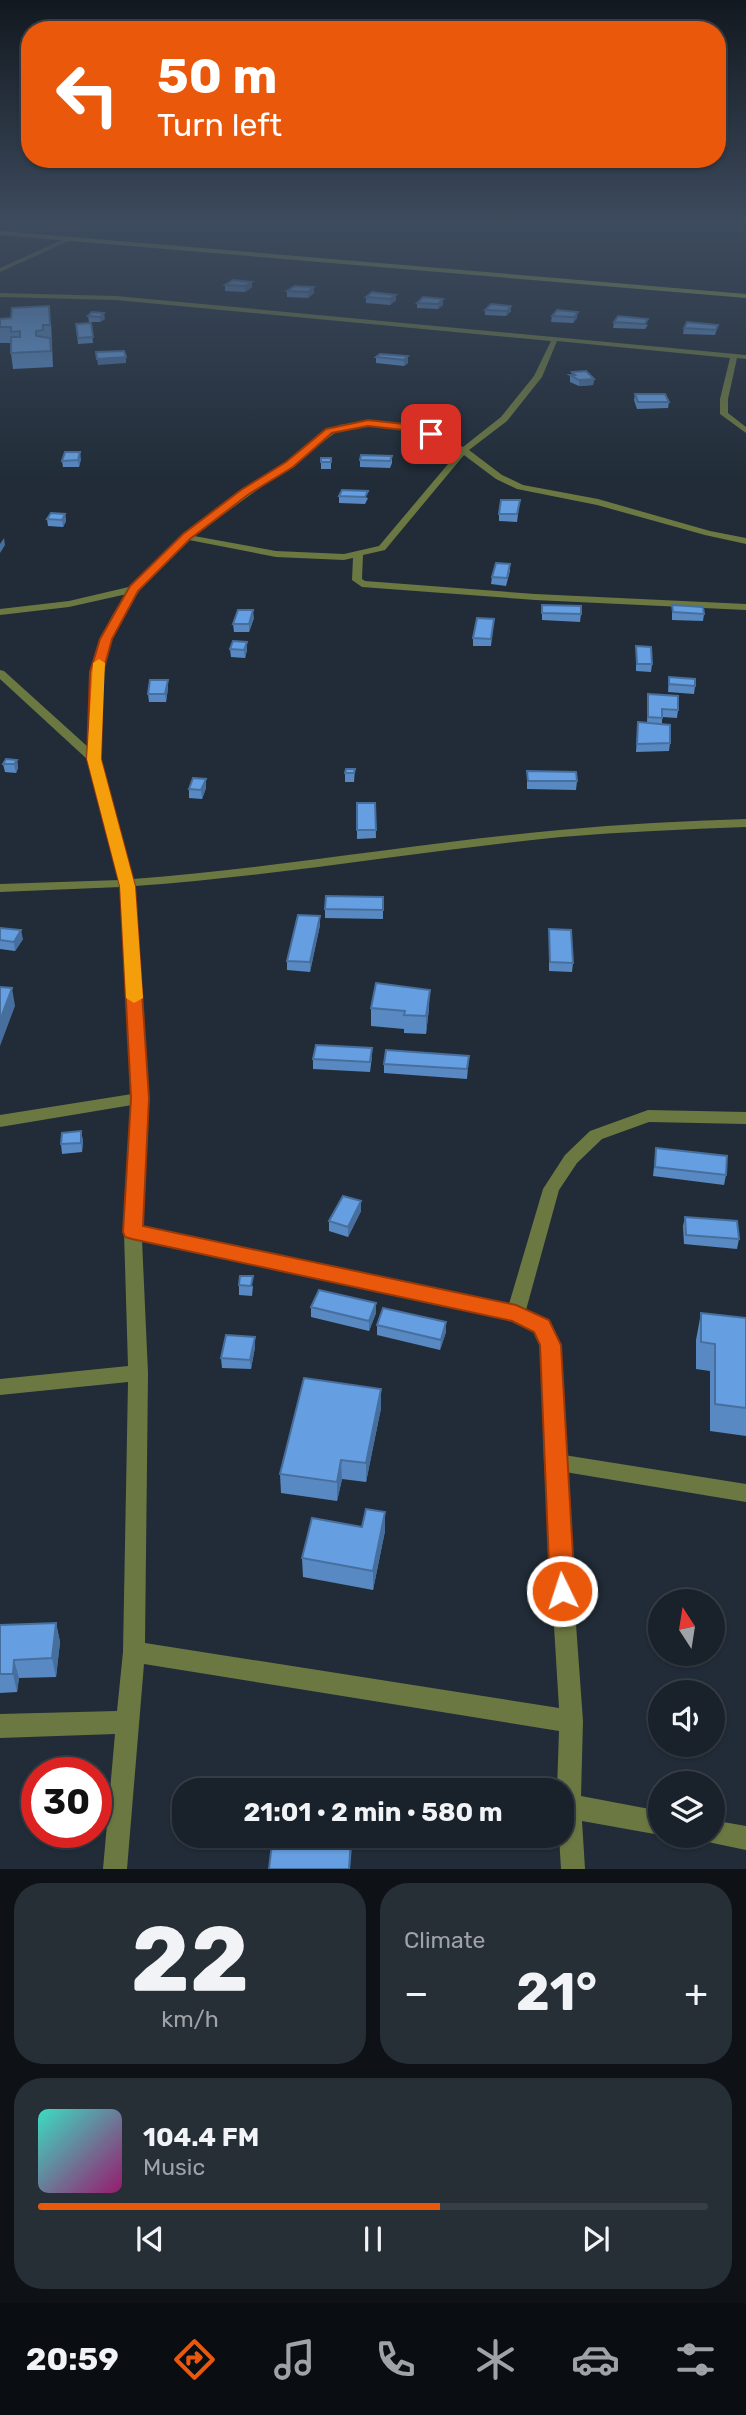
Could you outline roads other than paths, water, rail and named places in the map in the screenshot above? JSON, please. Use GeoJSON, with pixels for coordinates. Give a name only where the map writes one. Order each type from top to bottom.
{"type":"FeatureCollection","features":[{"type":"Feature","properties":{"kind":"street"},"geometry":{"type":"LineString","coordinates":[[225,308],[746,357]]}},
{"type":"Feature","properties":{"kind":"street"},"geometry":{"type":"LineString","coordinates":[[187,537],[276,554],[358,555],[382,548],[464,450],[504,419],[538,377],[555,339]]}},
{"type":"Feature","properties":{"kind":"street"},"geometry":{"type":"LineString","coordinates":[[734,356],[724,399],[724,414],[746,431]]}},
{"type":"Feature","properties":{"kind":"street"},"geometry":{"type":"LineString","coordinates":[[115,1869],[134,1653],[138,1373],[132,1232],[140,1098],[128,886],[94,759],[96,672],[106,639],[134,589],[187,537],[245,492],[289,464],[329,431],[345,426],[368,423],[404,427],[431,434],[464,450],[492,473],[512,484],[599,502],[714,536],[746,541]]}},
{"type":"Feature","properties":{"kind":"street"},"geometry":{"type":"LineString","coordinates":[[358,555],[357,580],[362,584],[535,597],[746,607]]}},
{"type":"Feature","properties":{"kind":"street"},"geometry":{"type":"LineString","coordinates":[[0,612],[69,604],[134,589]]}},
{"type":"Feature","properties":{"kind":"street"},"geometry":{"type":"LineString","coordinates":[[0,673],[94,759]]}},
{"type":"Feature","properties":{"kind":"street"},"geometry":{"type":"LineString","coordinates":[[0,888],[128,886],[389,856],[541,834],[687,823],[746,823]]}},
{"type":"Feature","properties":{"kind":"street"},"geometry":{"type":"LineString","coordinates":[[0,1121],[140,1098]]}},
{"type":"Feature","properties":{"kind":"street"},"geometry":{"type":"LineString","coordinates":[[516,1313],[551,1189],[571,1159],[596,1135],[648,1116],[746,1118]]}},
{"type":"Feature","properties":{"kind":"street"},"geometry":{"type":"LineString","coordinates":[[132,1232],[516,1313],[542,1326],[550,1345],[554,1462],[571,1721],[570,1778]]}},
{"type":"Feature","properties":{"kind":"street"},"geometry":{"type":"LineString","coordinates":[[0,1387],[138,1373]]}},
{"type":"Feature","properties":{"kind":"street"},"geometry":{"type":"LineString","coordinates":[[554,1462],[746,1493]]}},
{"type":"Feature","properties":{"kind":"street"},"geometry":{"type":"LineString","coordinates":[[134,1653],[571,1721]]}},
{"type":"Feature","properties":{"kind":"street"},"geometry":{"type":"LineString","coordinates":[[0,1726],[129,1722]]}},
{"type":"Feature","properties":{"kind":"street"},"geometry":{"type":"LineString","coordinates":[[574,1807],[648,1821]]}},
{"type":"Feature","properties":{"kind":"street"},"geometry":{"type":"LineString","coordinates":[[725,1834],[746,1838]]}},
{"type":"Feature","properties":{"kind":"street"},"geometry":{"type":"LineString","coordinates":[[572,1848],[573,1869]]}}]}
